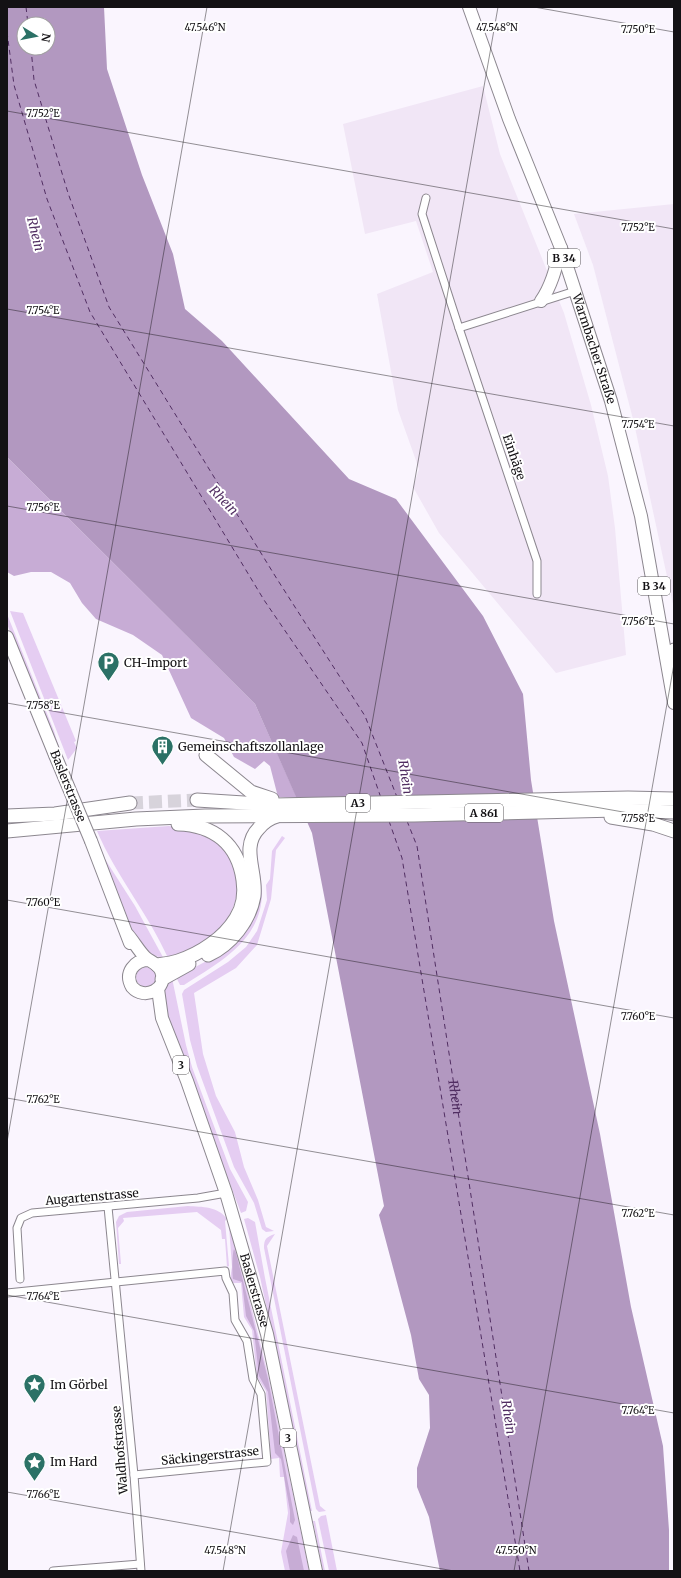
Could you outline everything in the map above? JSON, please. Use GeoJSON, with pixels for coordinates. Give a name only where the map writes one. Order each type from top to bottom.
{"type":"FeatureCollection","features":[{"type":"Feature","properties":{"kind":"highway"},"geometry":{"type":"LineString","coordinates":[[160,984],[175,970],[214,953],[233,937],[240,927],[251,907],[254,895],[250,858],[252,836],[275,807],[251,792],[206,755]]}},
{"type":"Feature","properties":{"kind":"highway","name":"A 861"},"geometry":{"type":"LineString","coordinates":[[414,815],[674,799]]}},
{"type":"Feature","properties":{"kind":"highway","name":"A3"},"geometry":{"type":"LineString","coordinates":[[197,800],[275,807],[414,815]]}},
{"type":"Feature","properties":{"kind":"highway","name":"A3"},"geometry":{"type":"LineString","coordinates":[[7,831],[204,816],[305,804],[411,802]]}},
{"type":"Feature","properties":{"kind":"highway","name":"A 861"},"geometry":{"type":"LineString","coordinates":[[411,802],[553,806],[581,811],[616,810],[674,812]]}},
{"type":"Feature","properties":{"kind":"highway"},"geometry":{"type":"LineString","coordinates":[[7,816],[55,814],[130,803]]}},
{"type":"Feature","properties":{"kind":"highway"},"geometry":{"type":"LineString","coordinates":[[616,810],[674,825]]}},
{"type":"Feature","properties":{"kind":"highway"},"geometry":{"type":"LineString","coordinates":[[581,811],[653,824],[674,831]]}},
{"type":"Feature","properties":{"kind":"highway"},"geometry":{"type":"LineString","coordinates":[[656,812],[674,816]]}},
{"type":"Feature","properties":{"kind":"highway"},"geometry":{"type":"LineString","coordinates":[[99,824],[190,824],[200,826],[222,838],[229,845],[242,870],[243,898],[237,917],[231,926],[205,948],[178,962],[153,962]]}},
{"type":"Feature","properties":{"kind":"main road","name":"Warmbacher Straße"},"geometry":{"type":"LineString","coordinates":[[469,7],[509,119],[561,248],[611,402],[641,516],[672,656],[674,703]]}},
{"type":"Feature","properties":{"kind":"main road"},"geometry":{"type":"LineString","coordinates":[[541,301],[553,278],[561,248]]}},
{"type":"Feature","properties":{"kind":"main road","name":"Baslerstrasse"},"geometry":{"type":"LineString","coordinates":[[7,637],[128,935],[135,964]]}},
{"type":"Feature","properties":{"kind":"main road","name":"Baslerstrasse"},"geometry":{"type":"LineString","coordinates":[[128,935],[153,962]]}},
{"type":"Feature","properties":{"kind":"main road"},"geometry":{"type":"LineString","coordinates":[[144,960],[153,962],[160,969],[160,984],[153,992],[142,994],[134,990],[130,983],[129,973],[135,964],[144,960]]}},
{"type":"Feature","properties":{"kind":"main road","name":"Baslerstrasse"},"geometry":{"type":"LineString","coordinates":[[160,984],[162,1018]]}},
{"type":"Feature","properties":{"kind":"main road","name":"Baslerstrasse"},"geometry":{"type":"LineString","coordinates":[[142,994],[162,1018],[187,1081],[226,1192],[267,1334],[316,1571]]}},
{"type":"Feature","properties":{"kind":"street","name":"Einhäge"},"geometry":{"type":"LineString","coordinates":[[426,198],[422,214],[537,561],[537,594]]}},
{"type":"Feature","properties":{"kind":"street"},"geometry":{"type":"LineString","coordinates":[[459,328],[575,291]]}},
{"type":"Feature","properties":{"kind":"street","name":"Augartenstrasse"},"geometry":{"type":"LineString","coordinates":[[20,1279],[17,1228],[21,1218],[32,1213],[198,1198],[226,1192]]}},
{"type":"Feature","properties":{"kind":"street","name":"Waldhofstrasse"},"geometry":{"type":"LineString","coordinates":[[108,1207],[134,1475],[140,1567]]}},
{"type":"Feature","properties":{"kind":"street","name":"Säckingerstrasse"},"geometry":{"type":"LineString","coordinates":[[115,1281],[225,1271],[226,1278],[233,1293],[235,1320],[247,1341],[253,1379],[262,1394],[267,1462],[134,1475]]}},
{"type":"Feature","properties":{"kind":"street"},"geometry":{"type":"LineString","coordinates":[[7,1293],[115,1281]]}},
{"type":"Feature","properties":{"kind":"street"},"geometry":{"type":"LineString","coordinates":[[53,1571],[140,1567]]}},
{"type":"Feature","properties":{"kind":"shaded area"},"geometry":{"type":"Polygon","coordinates":[[[483,86],[500,154],[564,313],[591,405],[608,476],[615,528],[626,655],[556,673],[439,533],[413,487],[419,469],[398,410],[377,294],[433,272],[416,221],[365,234],[343,124],[483,86]]]}},
{"type":"Feature","properties":{"kind":"shaded area"},"geometry":{"type":"Polygon","coordinates":[[[674,204],[674,609],[634,423],[593,265],[574,214],[674,204]]]}},
{"type":"Feature","properties":{"kind":"shaded area"},"geometry":{"type":"Polygon","coordinates":[[[7,457],[255,704],[297,798],[278,797],[270,766],[264,761],[255,769],[234,757],[224,738],[191,718],[162,655],[133,635],[96,619],[82,603],[70,583],[51,572],[31,572],[14,576],[7,572],[7,457]]]}},
{"type":"Feature","properties":{"kind":"shaded area"},"geometry":{"type":"Polygon","coordinates":[[[10,611],[23,613],[76,741],[74,742],[77,748],[68,760],[10,611]]]}},
{"type":"Feature","properties":{"kind":"shaded area"},"geometry":{"type":"Polygon","coordinates":[[[7,614],[54,731],[60,751],[59,752],[7,624],[7,614]]]}},
{"type":"Feature","properties":{"kind":"shaded area"},"geometry":{"type":"Polygon","coordinates":[[[169,826],[198,831],[207,835],[216,842],[230,858],[237,878],[237,889],[236,899],[232,910],[227,921],[219,930],[199,945],[168,958],[160,941],[113,864],[97,831],[169,826]]]}},
{"type":"Feature","properties":{"kind":"shaded area"},"geometry":{"type":"Polygon","coordinates":[[[282,836],[285,838],[276,850],[271,899],[257,945],[236,968],[194,993],[203,1054],[216,1096],[235,1132],[244,1167],[258,1200],[266,1227],[274,1231],[266,1232],[262,1229],[254,1203],[234,1167],[197,1066],[190,1040],[182,994],[184,990],[228,962],[246,947],[257,931],[267,900],[266,885],[270,879],[272,851],[282,836]]]}},
{"type":"Feature","properties":{"kind":"shaded area"},"geometry":{"type":"Polygon","coordinates":[[[257,842],[257,855],[262,894],[260,911],[254,925],[246,938],[223,959],[184,985],[180,985],[176,977],[222,953],[257,842]]]}},
{"type":"Feature","properties":{"kind":"shaded area"},"geometry":{"type":"Polygon","coordinates":[[[103,856],[135,906],[164,959],[148,953],[135,938],[103,856]]]}},
{"type":"Feature","properties":{"kind":"shaded area"},"geometry":{"type":"Polygon","coordinates":[[[146,967],[153,970],[156,977],[153,984],[146,987],[139,984],[136,977],[139,970],[146,967]]]}},
{"type":"Feature","properties":{"kind":"shaded area"},"geometry":{"type":"Polygon","coordinates":[[[172,978],[192,1067],[230,1169],[248,1202],[246,1211],[241,1213],[165,1012],[162,992],[172,978]]]}},
{"type":"Feature","properties":{"kind":"shaded area"},"geometry":{"type":"Polygon","coordinates":[[[188,1206],[214,1209],[227,1219],[225,1221],[229,1266],[227,1267],[225,1239],[222,1239],[221,1230],[197,1212],[123,1218],[124,1221],[118,1228],[121,1264],[119,1264],[116,1222],[119,1216],[127,1212],[188,1206]]]}},
{"type":"Feature","properties":{"kind":"shaded area"},"geometry":{"type":"Polygon","coordinates":[[[248,1218],[255,1222],[312,1511],[310,1511],[260,1277],[244,1219],[248,1218]]]}},
{"type":"Feature","properties":{"kind":"shaded area"},"geometry":{"type":"Polygon","coordinates":[[[229,1226],[243,1273],[269,1379],[309,1571],[285,1571],[281,1552],[288,1513],[284,1477],[280,1477],[279,1458],[271,1459],[266,1391],[257,1377],[252,1330],[244,1317],[241,1283],[231,1283],[232,1267],[229,1226]]]}},
{"type":"Feature","properties":{"kind":"shaded area"},"geometry":{"type":"Polygon","coordinates":[[[275,1234],[267,1246],[320,1506],[326,1511],[319,1512],[316,1509],[264,1248],[264,1242],[266,1239],[275,1234]]]}},
{"type":"Feature","properties":{"kind":"shaded area"},"geometry":{"type":"Polygon","coordinates":[[[234,1249],[268,1379],[295,1520],[293,1525],[290,1522],[290,1511],[281,1459],[275,1453],[268,1392],[259,1376],[254,1331],[246,1316],[242,1282],[233,1279],[232,1264],[234,1249]]]}},
{"type":"Feature","properties":{"kind":"shaded area"},"geometry":{"type":"Polygon","coordinates":[[[326,1515],[337,1571],[329,1571],[318,1519],[321,1516],[326,1515]]]}},
{"type":"Feature","properties":{"kind":"shaded area"},"geometry":{"type":"Polygon","coordinates":[[[313,1521],[315,1521],[325,1571],[323,1571],[313,1521]]]}},
{"type":"Feature","properties":{"kind":"shaded area"},"geometry":{"type":"Polygon","coordinates":[[[293,1535],[297,1537],[304,1571],[290,1571],[286,1551],[293,1535]]]}},
{"type":"Feature","properties":{"kind":"water","name":"Rhein"},"geometry":{"type":"Polygon","coordinates":[[[7,7],[104,7],[107,69],[142,175],[173,254],[185,309],[222,341],[349,479],[396,499],[483,616],[523,694],[531,780],[554,921],[600,1134],[631,1307],[663,1446],[669,1530],[669,1571],[440,1571],[429,1517],[417,1487],[417,1468],[430,1428],[429,1395],[419,1379],[411,1335],[379,1215],[384,1206],[312,833],[255,704],[7,457],[7,7]]]}},
{"type":"Feature","properties":{"kind":"ferry route"},"geometry":{"type":"LineString","coordinates":[[26,7],[27,16]]}},
{"type":"Feature","properties":{"kind":"ferry route"},"geometry":{"type":"LineString","coordinates":[[7,32],[14,85],[47,199],[90,312],[264,600],[362,743],[381,798]]}},
{"type":"Feature","properties":{"kind":"ferry route"},"geometry":{"type":"LineString","coordinates":[[32,56],[34,80],[68,193],[109,307],[277,579],[365,716],[397,797]]}},
{"type":"Feature","properties":{"kind":"ferry route"},"geometry":{"type":"LineString","coordinates":[[389,821],[402,858],[520,1571]]}},
{"type":"Feature","properties":{"kind":"ferry route"},"geometry":{"type":"LineString","coordinates":[[407,821],[417,846],[529,1571]]}},
{"type":"Feature","properties":{"kind":"tunnel"},"geometry":{"type":"LineString","coordinates":[[130,803],[197,800]]}},
{"type":"Feature","properties":{"kind":"place","name":"CH-Import"},"geometry":{"type":"Point","coordinates":[108,682]}},
{"type":"Feature","properties":{"kind":"place","name":"Gemeinschaftszollanlage"},"geometry":{"type":"Point","coordinates":[163,766]}},
{"type":"Feature","properties":{"kind":"place","name":"Im Görbel"},"geometry":{"type":"Point","coordinates":[34,1404]}},
{"type":"Feature","properties":{"kind":"place","name":"Im Hard"},"geometry":{"type":"Point","coordinates":[34,1482]}}]}
